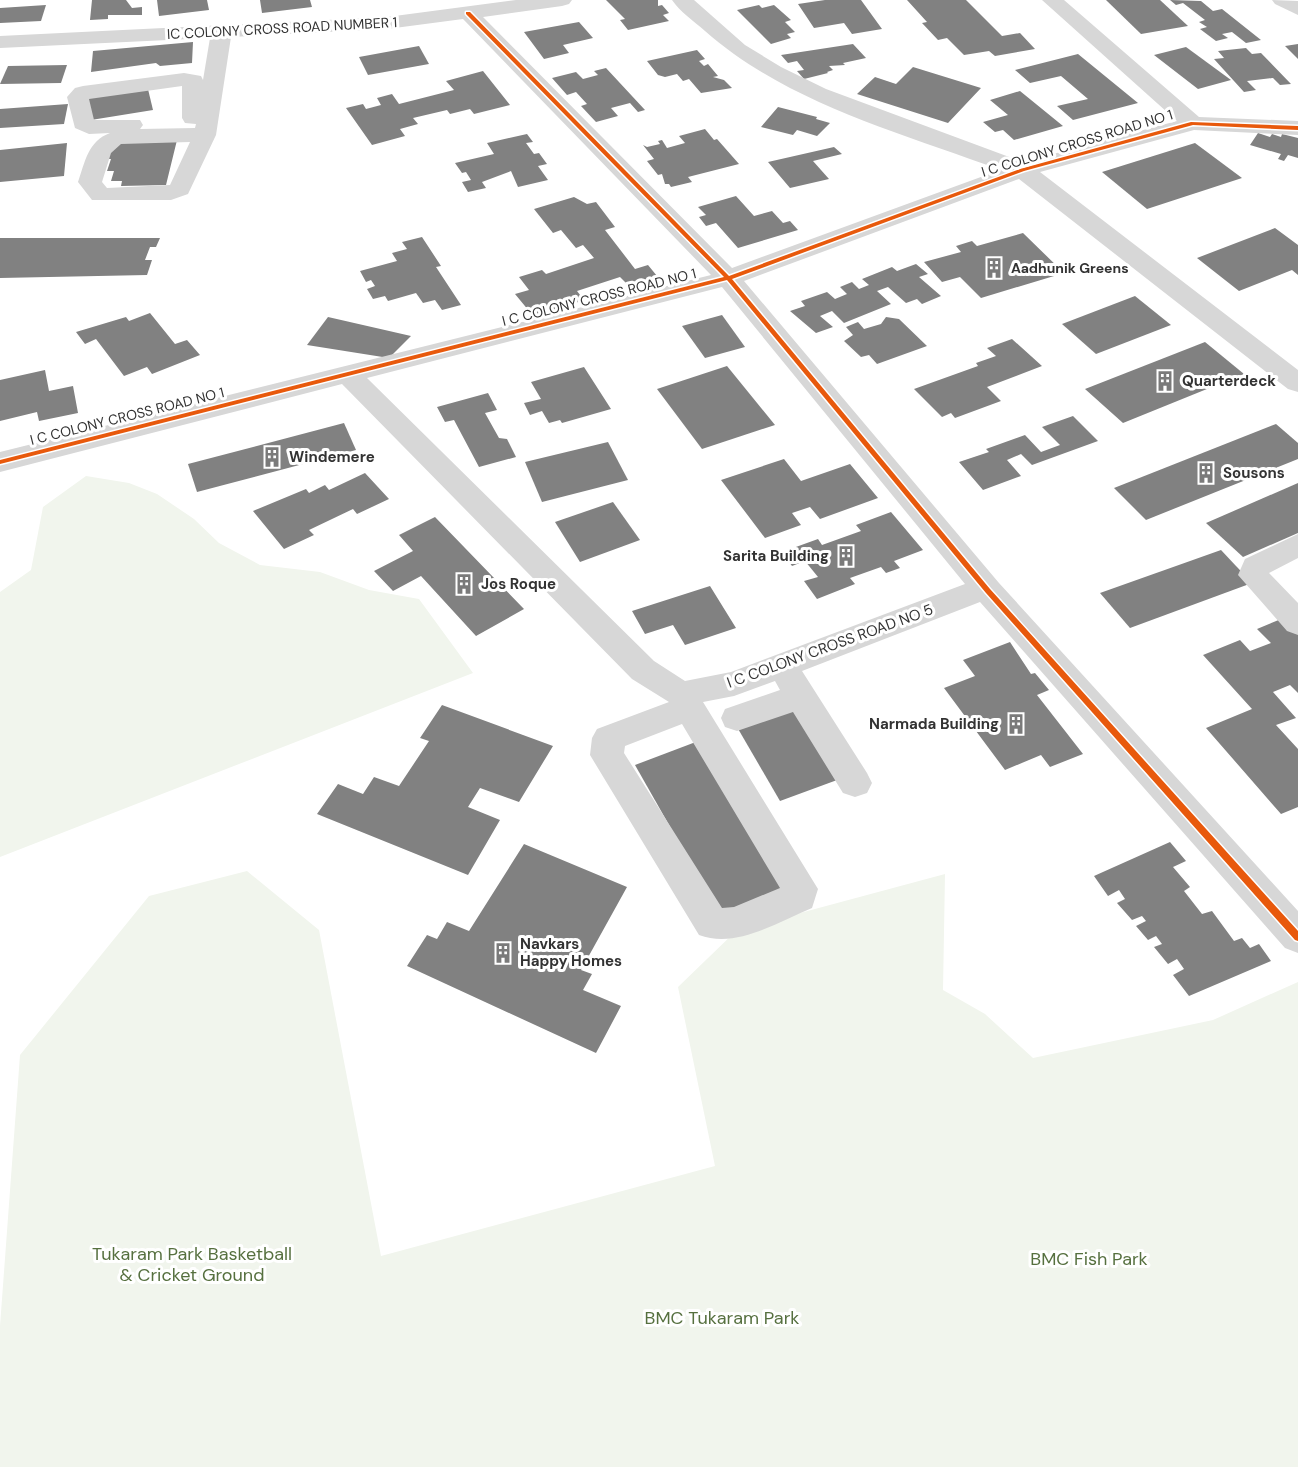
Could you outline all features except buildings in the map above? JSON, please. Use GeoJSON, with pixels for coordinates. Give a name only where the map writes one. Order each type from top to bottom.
{"type":"FeatureCollection","features":[{"type":"Feature","properties":{"kind":"street","name":"IC COLONY CROSS ROAD NUMBER 1"},"geometry":{"type":"LineString","coordinates":[[0,42],[387,23],[562,0]]}},
{"type":"Feature","properties":{"kind":"street"},"geometry":{"type":"LineString","coordinates":[[682,0],[738,49],[791,81],[818,94],[1022,170],[1298,383]]}},
{"type":"Feature","properties":{"kind":"street"},"geometry":{"type":"LineString","coordinates":[[1052,0],[1193,123]]}},
{"type":"Feature","properties":{"kind":"street"},"geometry":{"type":"LineString","coordinates":[[1282,0],[1298,9]]}},
{"type":"Feature","properties":{"kind":"street"},"geometry":{"type":"LineString","coordinates":[[468,13],[728,278],[986,588],[1298,937]]}},
{"type":"Feature","properties":{"kind":"street"},"geometry":{"type":"LineString","coordinates":[[202,123],[112,139],[103,144],[90,182],[100,195],[171,193],[180,189],[202,123],[221,31]]}},
{"type":"Feature","properties":{"kind":"street"},"geometry":{"type":"LineString","coordinates":[[184,78],[193,81],[202,123],[88,127],[83,123],[78,97],[83,93],[184,78]]}},
{"type":"Feature","properties":{"kind":"street","name":"I C COLONY CROSS ROAD NO 1"},"geometry":{"type":"LineString","coordinates":[[0,462],[728,278],[1022,170],[1193,123],[1298,128]]}},
{"type":"Feature","properties":{"kind":"street"},"geometry":{"type":"LineString","coordinates":[[347,375],[643,670],[685,701]]}},
{"type":"Feature","properties":{"kind":"street"},"geometry":{"type":"LineString","coordinates":[[1298,545],[1256,567],[1253,575],[1298,623]]}},
{"type":"Feature","properties":{"kind":"street","name":"I C COLONY CROSS ROAD NO 5"},"geometry":{"type":"LineString","coordinates":[[685,701],[800,889],[799,897],[736,923],[712,924],[607,755],[609,738],[685,701],[986,588]]}},
{"type":"Feature","properties":{"kind":"street"},"geometry":{"type":"LineString","coordinates":[[782,666],[855,783]]}},
{"type":"Feature","properties":{"kind":"street"},"geometry":{"type":"LineString","coordinates":[[737,718],[801,696]]}},
{"type":"Feature","properties":{"kind":"green space"},"geometry":{"type":"Polygon","coordinates":[[[86,476],[129,483],[157,494],[194,519],[219,543],[260,565],[320,572],[369,590],[419,599],[473,673],[0,857],[0,592],[31,570],[43,507],[86,476]]]}},
{"type":"Feature","properties":{"kind":"green space"},"geometry":{"type":"Polygon","coordinates":[[[247,871],[319,930],[381,1256],[715,1166],[678,987],[737,930],[945,874],[943,990],[985,1014],[1033,1058],[1213,1020],[1298,982],[1298,1467],[0,1467],[0,1326],[20,1055],[149,896],[247,871]]]}},
{"type":"Feature","properties":{"kind":"cycle path"},"geometry":{"type":"LineString","coordinates":[[468,13],[728,278],[988,591],[1298,937]]}},
{"type":"Feature","properties":{"kind":"cycle path"},"geometry":{"type":"LineString","coordinates":[[0,462],[728,278],[1022,170],[1193,123],[1298,128]]}},
{"type":"Feature","properties":{"kind":"place","name":"Aadhunik Greens"},"geometry":{"type":"Point","coordinates":[994,268]}},
{"type":"Feature","properties":{"kind":"place","name":"Quarterdeck"},"geometry":{"type":"Point","coordinates":[1165,381]}},
{"type":"Feature","properties":{"kind":"place","name":"Windemere"},"geometry":{"type":"Point","coordinates":[272,457]}},
{"type":"Feature","properties":{"kind":"place","name":"Sousons"},"geometry":{"type":"Point","coordinates":[1206,473]}},
{"type":"Feature","properties":{"kind":"place","name":"Sarita Building"},"geometry":{"type":"Point","coordinates":[846,556]}},
{"type":"Feature","properties":{"kind":"place","name":"Jos Roque"},"geometry":{"type":"Point","coordinates":[464,584]}},
{"type":"Feature","properties":{"kind":"place","name":"Narmada Building"},"geometry":{"type":"Point","coordinates":[1016,724]}},
{"type":"Feature","properties":{"kind":"place","name":"Navkars Happy Homes"},"geometry":{"type":"Point","coordinates":[503,953]}},
{"type":"Feature","properties":{"kind":"park label","name":"BMC Fish Park"},"geometry":{"type":"Point","coordinates":[1089,1259]}},
{"type":"Feature","properties":{"kind":"park label","name":"Tukaram Park Basketball & Cricket Ground"},"geometry":{"type":"Point","coordinates":[192,1264]}},
{"type":"Feature","properties":{"kind":"park label","name":"BMC Tukaram Park"},"geometry":{"type":"Point","coordinates":[722,1318]}}]}
